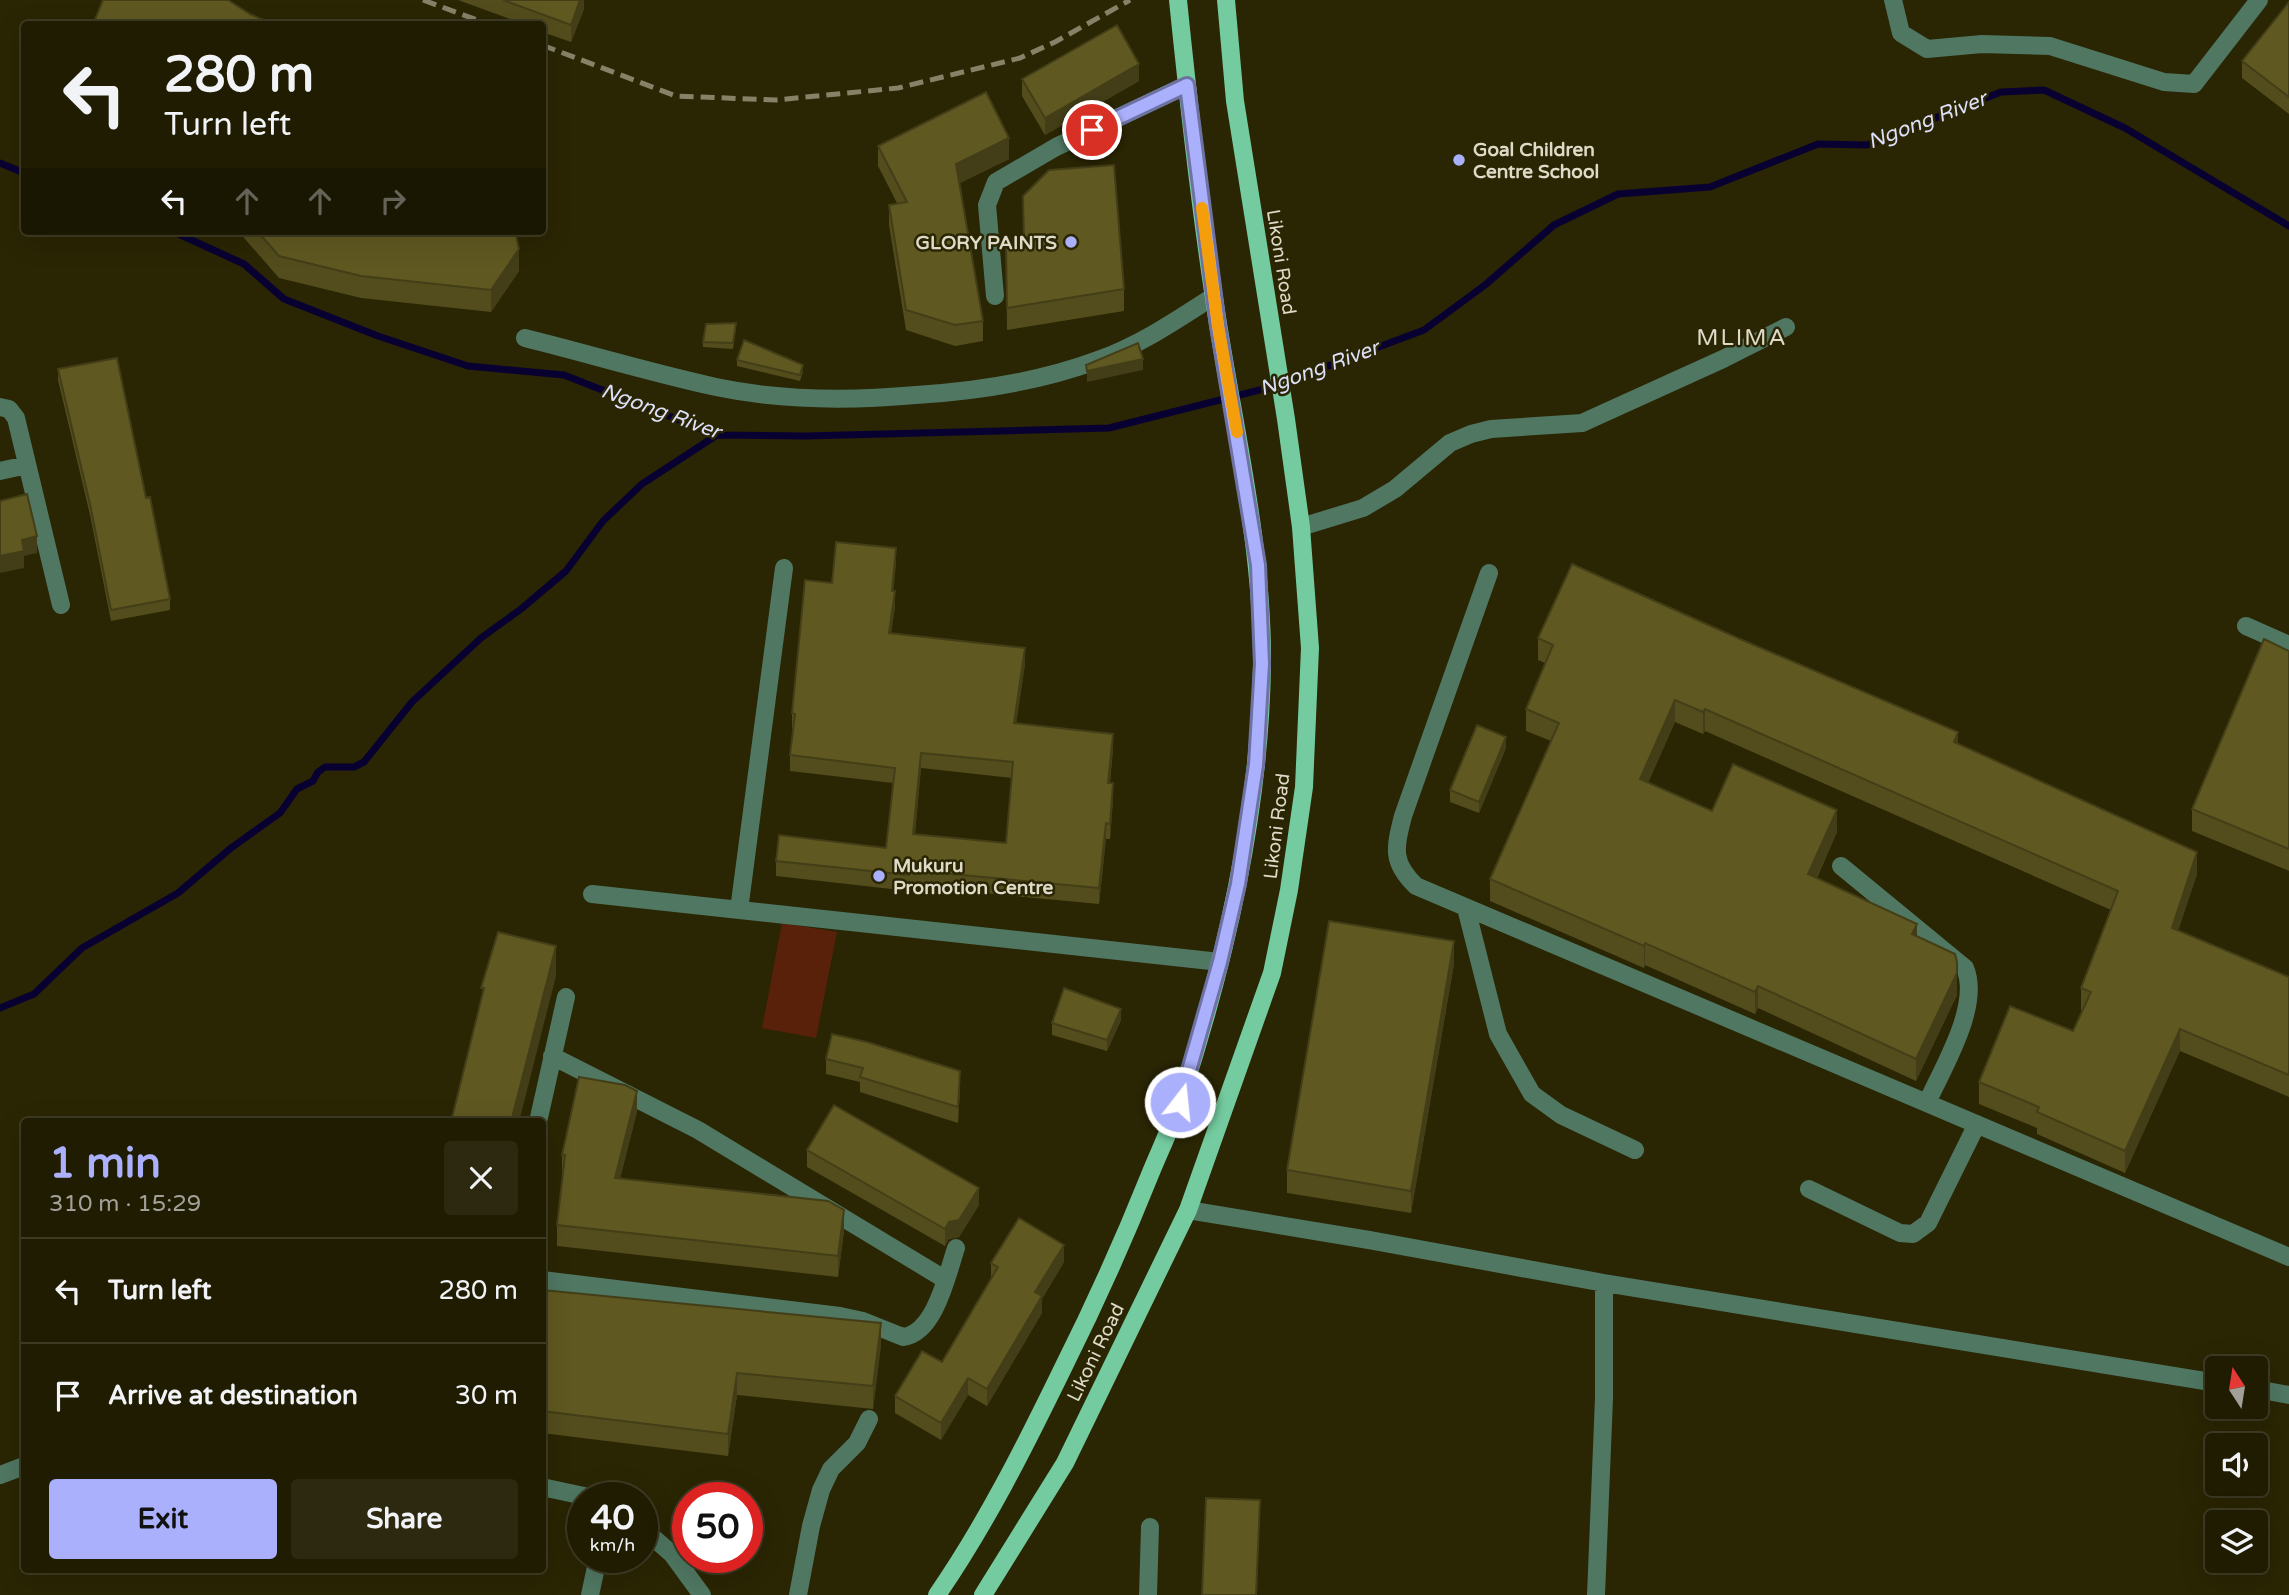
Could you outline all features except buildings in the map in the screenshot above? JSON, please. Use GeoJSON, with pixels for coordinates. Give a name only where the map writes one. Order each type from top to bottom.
{"type":"FeatureCollection","features":[{"type":"Feature","properties":{"kind":"main road","name":"Likoni Road"},"geometry":{"type":"LineString","coordinates":[[937,1595],[960,1561],[1024,1448],[1087,1321],[1180,1102],[1220,962],[1238,884],[1256,765],[1262,664],[1258,565],[1218,326],[1178,0]]}},
{"type":"Feature","properties":{"kind":"main road","name":"Likoni Road"},"geometry":{"type":"LineString","coordinates":[[984,1595],[1065,1463],[1188,1210],[1272,973],[1289,890],[1304,787],[1310,648],[1301,527],[1235,101],[1226,0]]}},
{"type":"Feature","properties":{"kind":"street"},"geometry":{"type":"LineString","coordinates":[[1893,0],[1901,33],[1927,49],[1982,44],[2050,46],[2164,82],[2194,84],[2259,0]]}},
{"type":"Feature","properties":{"kind":"street"},"geometry":{"type":"LineString","coordinates":[[995,296],[987,205],[996,182],[1056,148],[1187,85]]}},
{"type":"Feature","properties":{"kind":"street"},"geometry":{"type":"LineString","coordinates":[[525,338],[716,387],[790,398],[858,400],[976,391],[1054,375],[1101,359],[1157,332],[1214,296]]}},
{"type":"Feature","properties":{"kind":"street"},"geometry":{"type":"LineString","coordinates":[[1301,527],[1363,508],[1395,489],[1450,443],[1471,434],[1491,429],[1556,427],[1582,423],[1723,359],[1786,327]]}},
{"type":"Feature","properties":{"kind":"street"},"geometry":{"type":"LineString","coordinates":[[0,407],[9,409],[16,418],[61,605]]}},
{"type":"Feature","properties":{"kind":"street"},"geometry":{"type":"LineString","coordinates":[[0,471],[27,465]]}},
{"type":"Feature","properties":{"kind":"street"},"geometry":{"type":"LineString","coordinates":[[739,910],[784,568]]}},
{"type":"Feature","properties":{"kind":"street"},"geometry":{"type":"LineString","coordinates":[[1489,573],[1413,783],[1396,845],[1401,871],[1416,886],[2289,1257]]}},
{"type":"Feature","properties":{"kind":"street"},"geometry":{"type":"LineString","coordinates":[[2246,626],[2289,645]]}},
{"type":"Feature","properties":{"kind":"street"},"geometry":{"type":"LineString","coordinates":[[1841,866],[1965,968],[1969,978],[1967,1014],[1927,1103]]}},
{"type":"Feature","properties":{"kind":"street"},"geometry":{"type":"LineString","coordinates":[[592,894],[1220,962]]}},
{"type":"Feature","properties":{"kind":"street"},"geometry":{"type":"LineString","coordinates":[[1466,908],[1499,1034],[1532,1094],[1561,1115],[1635,1150]]}},
{"type":"Feature","properties":{"kind":"street"},"geometry":{"type":"LineString","coordinates":[[539,1118],[566,997]]}},
{"type":"Feature","properties":{"kind":"street"},"geometry":{"type":"LineString","coordinates":[[552,1056],[698,1130],[946,1280]]}},
{"type":"Feature","properties":{"kind":"street"},"geometry":{"type":"LineString","coordinates":[[1809,1189],[1900,1233],[1913,1234],[1928,1223],[1977,1124]]}},
{"type":"Feature","properties":{"kind":"street"},"geometry":{"type":"LineString","coordinates":[[1188,1210],[1604,1283],[2205,1381]]}},
{"type":"Feature","properties":{"kind":"street"},"geometry":{"type":"LineString","coordinates":[[546,1280],[840,1316],[863,1321],[903,1338],[920,1331],[926,1324],[946,1280],[956,1248]]}},
{"type":"Feature","properties":{"kind":"street"},"geometry":{"type":"LineString","coordinates":[[1596,1595],[1604,1398],[1604,1283]]}},
{"type":"Feature","properties":{"kind":"street"},"geometry":{"type":"LineString","coordinates":[[2268,1392],[2289,1395]]}},
{"type":"Feature","properties":{"kind":"street"},"geometry":{"type":"LineString","coordinates":[[798,1595],[821,1490],[831,1469],[857,1443],[869,1419]]}},
{"type":"Feature","properties":{"kind":"street"},"geometry":{"type":"LineString","coordinates":[[0,1475],[21,1467]]}},
{"type":"Feature","properties":{"kind":"street"},"geometry":{"type":"LineString","coordinates":[[546,1488],[567,1492]]}},
{"type":"Feature","properties":{"kind":"street"},"geometry":{"type":"LineString","coordinates":[[1148,1595],[1150,1527]]}},
{"type":"Feature","properties":{"kind":"street"},"geometry":{"type":"LineString","coordinates":[[658,1542],[672,1554],[702,1595]]}},
{"type":"Feature","properties":{"kind":"street"},"geometry":{"type":"LineString","coordinates":[[590,1595],[595,1573]]}},
{"type":"Feature","properties":{"kind":"shaded area"},"geometry":{"type":"Polygon","coordinates":[[[782,923],[837,932],[816,1038],[762,1028],[782,923]]]}},
{"type":"Feature","properties":{"kind":"waterway","name":"Ngong River"},"geometry":{"type":"LineString","coordinates":[[181,235],[244,264],[284,299],[378,336],[468,366],[564,375],[717,435],[806,436],[1109,428],[1272,387],[1424,330],[1485,285],[1554,225],[1618,194],[1710,187],[1818,144],[1867,145],[2001,92],[2044,90],[2125,128],[2289,226]]}},
{"type":"Feature","properties":{"kind":"waterway","name":"Ngong River"},"geometry":{"type":"LineString","coordinates":[[0,163],[21,172]]}},
{"type":"Feature","properties":{"kind":"waterway"},"geometry":{"type":"LineString","coordinates":[[0,1008],[34,994],[82,948],[178,893],[231,848],[280,813],[297,789],[313,781],[325,767],[354,767],[364,762],[412,702],[481,638],[566,571],[603,521],[642,484],[717,435]]}},
{"type":"Feature","properties":{"kind":"railway"},"geometry":{"type":"LineString","coordinates":[[423,0],[480,21]]}},
{"type":"Feature","properties":{"kind":"railway"},"geometry":{"type":"LineString","coordinates":[[546,47],[676,96],[776,100],[898,88],[1020,58],[1055,42],[1130,0]]}},
{"type":"Feature","properties":{"kind":"slow traffic"},"geometry":{"type":"LineString","coordinates":[[1202,208],[1218,326],[1237,432]]}},
{"type":"Feature","properties":{"kind":"place","name":"Goal Children Centre School"},"geometry":{"type":"Point","coordinates":[1459,160]}},
{"type":"Feature","properties":{"kind":"place","name":"GLORY PAINTS"},"geometry":{"type":"Point","coordinates":[1071,242]}},
{"type":"Feature","properties":{"kind":"place","name":"Mukuru Promotion Centre"},"geometry":{"type":"Point","coordinates":[879,876]}},
{"type":"Feature","properties":{"kind":"district","name":"MLIMA"},"geometry":{"type":"Point","coordinates":[1742,337]}},
{"type":"Feature","properties":{"kind":"route"},"geometry":{"type":"LineString","coordinates":[[1092,130],[1187,85],[1218,326],[1258,565],[1262,664],[1256,765],[1238,884],[1220,962],[1180,1102]]}}]}
